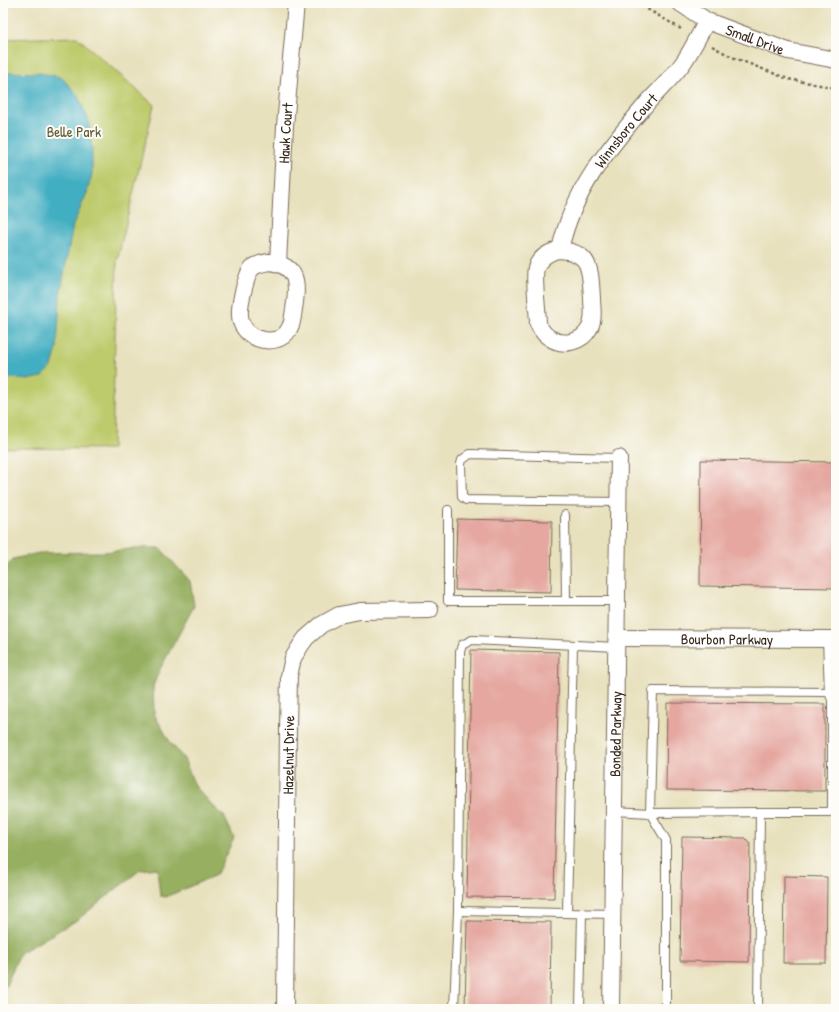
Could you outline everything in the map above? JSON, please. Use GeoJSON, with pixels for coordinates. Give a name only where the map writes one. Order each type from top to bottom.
{"type":"FeatureCollection","features":[{"type":"Feature","properties":{"kind":"street","name":"Hawk Court"},"geometry":{"type":"LineString","coordinates":[[278,263],[285,126],[296,3]]}},
{"type":"Feature","properties":{"kind":"street","name":"Small Drive"},"geometry":{"type":"LineString","coordinates":[[680,3],[707,21],[788,51],[836,60]]}},
{"type":"Feature","properties":{"kind":"street","name":"Winnsboro Court"},"geometry":{"type":"LineString","coordinates":[[560,250],[569,216],[576,199],[593,171],[634,119],[683,63],[707,21]]}},
{"type":"Feature","properties":{"kind":"street"},"geometry":{"type":"LineString","coordinates":[[560,250],[575,252],[582,257],[588,265],[591,274],[593,320],[590,328],[584,336],[576,341],[568,343],[550,339],[538,324],[536,268],[548,253],[560,250]]}},
{"type":"Feature","properties":{"kind":"street"},"geometry":{"type":"LineString","coordinates":[[269,262],[278,263],[289,270],[296,282],[297,292],[290,327],[285,334],[277,339],[268,341],[259,340],[251,336],[245,330],[241,322],[240,314],[248,274],[253,268],[260,264],[269,262]]}},
{"type":"Feature","properties":{"kind":"street","name":"Bonded Parkway"},"geometry":{"type":"LineString","coordinates":[[611,1009],[619,458]]}},
{"type":"Feature","properties":{"kind":"street","name":"Hazelnut Drive"},"geometry":{"type":"LineString","coordinates":[[285,1009],[289,676],[293,658],[300,644],[314,630],[330,618],[360,611],[430,610]]}},
{"type":"Feature","properties":{"kind":"street","name":"Bourbon Parkway"},"geometry":{"type":"LineString","coordinates":[[617,642],[831,639]]}},
{"type":"Feature","properties":{"kind":"lane"},"geometry":{"type":"LineString","coordinates":[[618,502],[466,500],[462,497],[461,464],[462,460],[470,454],[619,458]]}},
{"type":"Feature","properties":{"kind":"lane"},"geometry":{"type":"LineString","coordinates":[[448,510],[448,600],[617,601]]}},
{"type":"Feature","properties":{"kind":"lane"},"geometry":{"type":"LineString","coordinates":[[565,515],[566,601]]}},
{"type":"Feature","properties":{"kind":"lane"},"geometry":{"type":"LineString","coordinates":[[614,811],[650,813],[830,812],[832,808],[832,700],[829,692],[831,639]]}},
{"type":"Feature","properties":{"kind":"lane"},"geometry":{"type":"LineString","coordinates":[[454,1009],[458,911],[460,652],[462,645],[472,640],[573,645],[617,642]]}},
{"type":"Feature","properties":{"kind":"lane"},"geometry":{"type":"LineString","coordinates":[[567,913],[573,645]]}},
{"type":"Feature","properties":{"kind":"lane"},"geometry":{"type":"LineString","coordinates":[[666,1009],[666,840],[650,813],[653,691],[829,692]]}},
{"type":"Feature","properties":{"kind":"lane"},"geometry":{"type":"LineString","coordinates":[[758,1009],[760,812]]}},
{"type":"Feature","properties":{"kind":"lane"},"geometry":{"type":"LineString","coordinates":[[458,911],[612,914]]}},
{"type":"Feature","properties":{"kind":"lane"},"geometry":{"type":"LineString","coordinates":[[580,1009],[582,913]]}},
{"type":"Feature","properties":{"kind":"path"},"geometry":{"type":"LineString","coordinates":[[637,3],[732,57],[788,79],[836,88]]}},
{"type":"Feature","properties":{"kind":"green space","name":"Belle Park"},"geometry":{"type":"Polygon","coordinates":[[[77,37],[154,105],[117,262],[112,449],[3,448],[3,39],[77,37]]]}},
{"type":"Feature","properties":{"kind":"green space"},"geometry":{"type":"Polygon","coordinates":[[[139,548],[160,548],[190,581],[194,606],[160,669],[153,686],[154,714],[170,742],[184,759],[195,786],[224,816],[234,838],[216,875],[166,897],[160,896],[157,868],[140,870],[77,920],[20,953],[3,992],[3,571],[13,559],[39,553],[105,552],[139,548]]]}},
{"type":"Feature","properties":{"kind":"water"},"geometry":{"type":"Polygon","coordinates":[[[3,72],[40,73],[61,77],[77,94],[88,119],[92,148],[92,174],[87,193],[73,225],[60,296],[57,349],[52,366],[42,377],[28,380],[3,377],[3,72]]]}},
{"type":"Feature","properties":{"kind":"building"},"geometry":{"type":"Polygon","coordinates":[[[701,460],[836,462],[836,588],[700,586],[701,460]]]}},
{"type":"Feature","properties":{"kind":"building"},"geometry":{"type":"Polygon","coordinates":[[[457,519],[552,521],[551,592],[455,590],[457,519]]]}},
{"type":"Feature","properties":{"kind":"building"},"geometry":{"type":"Polygon","coordinates":[[[471,650],[559,652],[554,898],[467,897],[471,650]]]}},
{"type":"Feature","properties":{"kind":"building"},"geometry":{"type":"Polygon","coordinates":[[[667,703],[825,704],[825,791],[666,790],[667,703]]]}},
{"type":"Feature","properties":{"kind":"building"},"geometry":{"type":"Polygon","coordinates":[[[682,837],[745,838],[750,843],[749,962],[680,961],[682,837]]]}},
{"type":"Feature","properties":{"kind":"building"},"geometry":{"type":"Polygon","coordinates":[[[784,876],[827,877],[826,963],[783,963],[784,876]]]}},
{"type":"Feature","properties":{"kind":"building"},"geometry":{"type":"Polygon","coordinates":[[[467,921],[551,922],[550,1009],[465,1009],[467,921]]]}}]}
